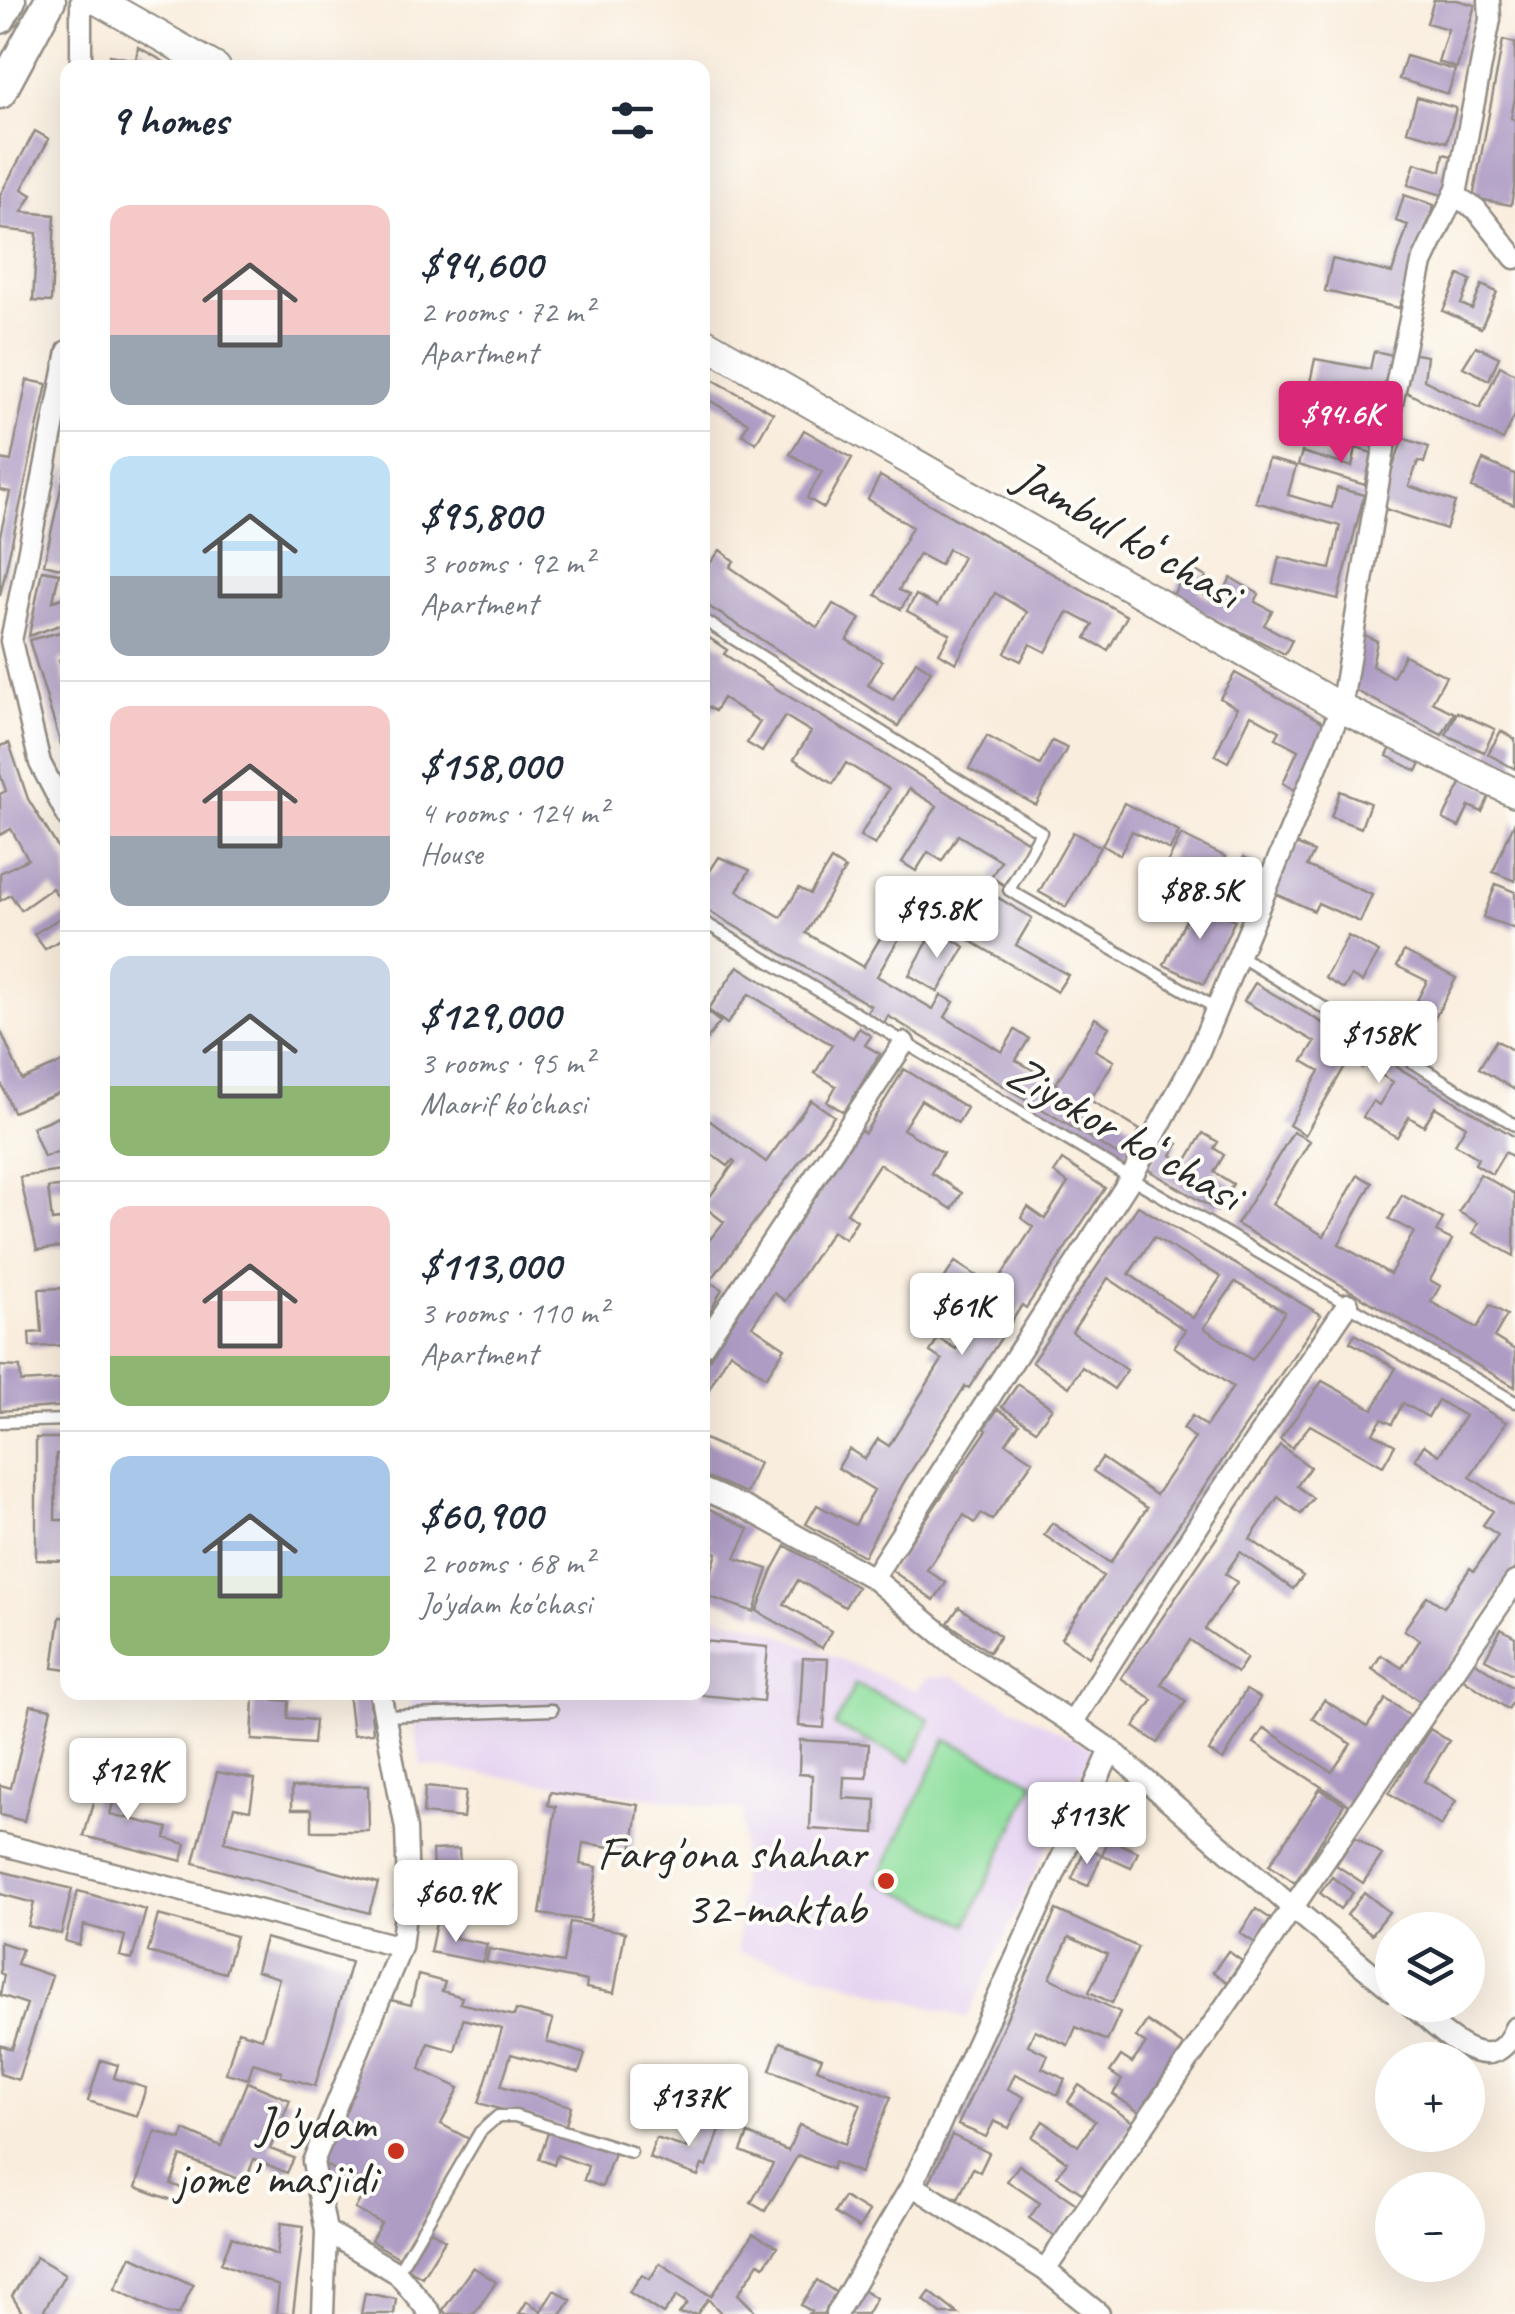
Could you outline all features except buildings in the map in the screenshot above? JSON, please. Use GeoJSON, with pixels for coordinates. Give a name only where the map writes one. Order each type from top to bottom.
{"type":"FeatureCollection","features":[{"type":"Feature","properties":{"kind":"main road"},"geometry":{"type":"LineString","coordinates":[[0,18],[10,0]]}},
{"type":"Feature","properties":{"kind":"main road"},"geometry":{"type":"LineString","coordinates":[[0,92],[50,0]]}},
{"type":"Feature","properties":{"kind":"street"},"geometry":{"type":"LineString","coordinates":[[81,60],[82,0]]}},
{"type":"Feature","properties":{"kind":"street"},"geometry":{"type":"LineString","coordinates":[[97,0],[202,60]]}},
{"type":"Feature","properties":{"kind":"street"},"geometry":{"type":"LineString","coordinates":[[873,1578],[1130,1178],[1197,1056],[1341,708],[1389,418],[1422,263],[1454,195],[1490,19],[1490,0]]}},
{"type":"Feature","properties":{"kind":"street"},"geometry":{"type":"LineString","coordinates":[[1454,195],[1476,209],[1515,258]]}},
{"type":"Feature","properties":{"kind":"street","name":"Jambul koʻchasi"},"geometry":{"type":"LineString","coordinates":[[710,346],[1341,708],[1515,794]]}},
{"type":"Feature","properties":{"kind":"street"},"geometry":{"type":"LineString","coordinates":[[60,392],[11,641],[40,763],[60,802]]}},
{"type":"Feature","properties":{"kind":"street"},"geometry":{"type":"LineString","coordinates":[[710,1335],[904,1043]]}},
{"type":"Feature","properties":{"kind":"street"},"geometry":{"type":"LineString","coordinates":[[1072,1723],[1209,1509],[1348,1304]]}},
{"type":"Feature","properties":{"kind":"street"},"geometry":{"type":"LineString","coordinates":[[710,1493],[746,1508],[873,1578],[963,1652],[1111,1750],[1375,1976]]}},
{"type":"Feature","properties":{"kind":"street"},"geometry":{"type":"LineString","coordinates":[[1044,2270],[1515,1582]]}},
{"type":"Feature","properties":{"kind":"street"},"geometry":{"type":"LineString","coordinates":[[323,2314],[326,2231],[313,2162],[401,1948],[408,1890],[406,1829],[381,1700]]}},
{"type":"Feature","properties":{"kind":"street"},"geometry":{"type":"LineString","coordinates":[[836,2314],[912,2184],[1111,1750]]}},
{"type":"Feature","properties":{"kind":"street"},"geometry":{"type":"LineString","coordinates":[[0,1844],[401,1948]]}},
{"type":"Feature","properties":{"kind":"street"},"geometry":{"type":"LineString","coordinates":[[1431,2022],[1458,2044],[1479,2054],[1498,2053],[1508,2044],[1515,2028]]}},
{"type":"Feature","properties":{"kind":"street"},"geometry":{"type":"LineString","coordinates":[[912,2184],[1044,2270],[1099,2314]]}},
{"type":"Feature","properties":{"kind":"street"},"geometry":{"type":"LineString","coordinates":[[326,2231],[397,2273],[431,2314]]}},
{"type":"Feature","properties":{"kind":"lane"},"geometry":{"type":"LineString","coordinates":[[710,624],[1041,832],[1009,890],[1216,1008]]}},
{"type":"Feature","properties":{"kind":"lane","name":"Ziyokor koʻchasi"},"geometry":{"type":"LineString","coordinates":[[710,927],[1515,1402]]}},
{"type":"Feature","properties":{"kind":"lane"},"geometry":{"type":"LineString","coordinates":[[1237,954],[1515,1124]]}},
{"type":"Feature","properties":{"kind":"lane"},"geometry":{"type":"LineString","coordinates":[[0,1422],[60,1420]]}},
{"type":"Feature","properties":{"kind":"lane"},"geometry":{"type":"LineString","coordinates":[[384,1716],[552,1710]]}},
{"type":"Feature","properties":{"kind":"lane"},"geometry":{"type":"LineString","coordinates":[[397,2273],[480,2132],[498,2116],[515,2116],[632,2152]]}},
{"type":"Feature","properties":{"kind":"shaded area","name":"Farg'ona shahar 32-maktab"},"geometry":{"type":"Polygon","coordinates":[[[710,1615],[759,1626],[917,1691],[927,1678],[952,1676],[1093,1749],[967,2018],[738,1951],[743,1811],[421,1765],[410,1700],[710,1700],[710,1615]]]}},
{"type":"Feature","properties":{"kind":"green space"},"geometry":{"type":"Polygon","coordinates":[[[855,1684],[930,1719],[911,1761],[835,1726],[855,1684]]]}},
{"type":"Feature","properties":{"kind":"green space"},"geometry":{"type":"Polygon","coordinates":[[[946,1739],[1035,1782],[967,1924],[878,1881],[946,1739]]]}},
{"type":"Feature","properties":{"kind":"place","name":"Farg'ona shahar 32-maktab"},"geometry":{"type":"Point","coordinates":[886,1881]}},
{"type":"Feature","properties":{"kind":"place","name":"Jo'ydam jome' masjidi"},"geometry":{"type":"Point","coordinates":[396,2151]}}]}
